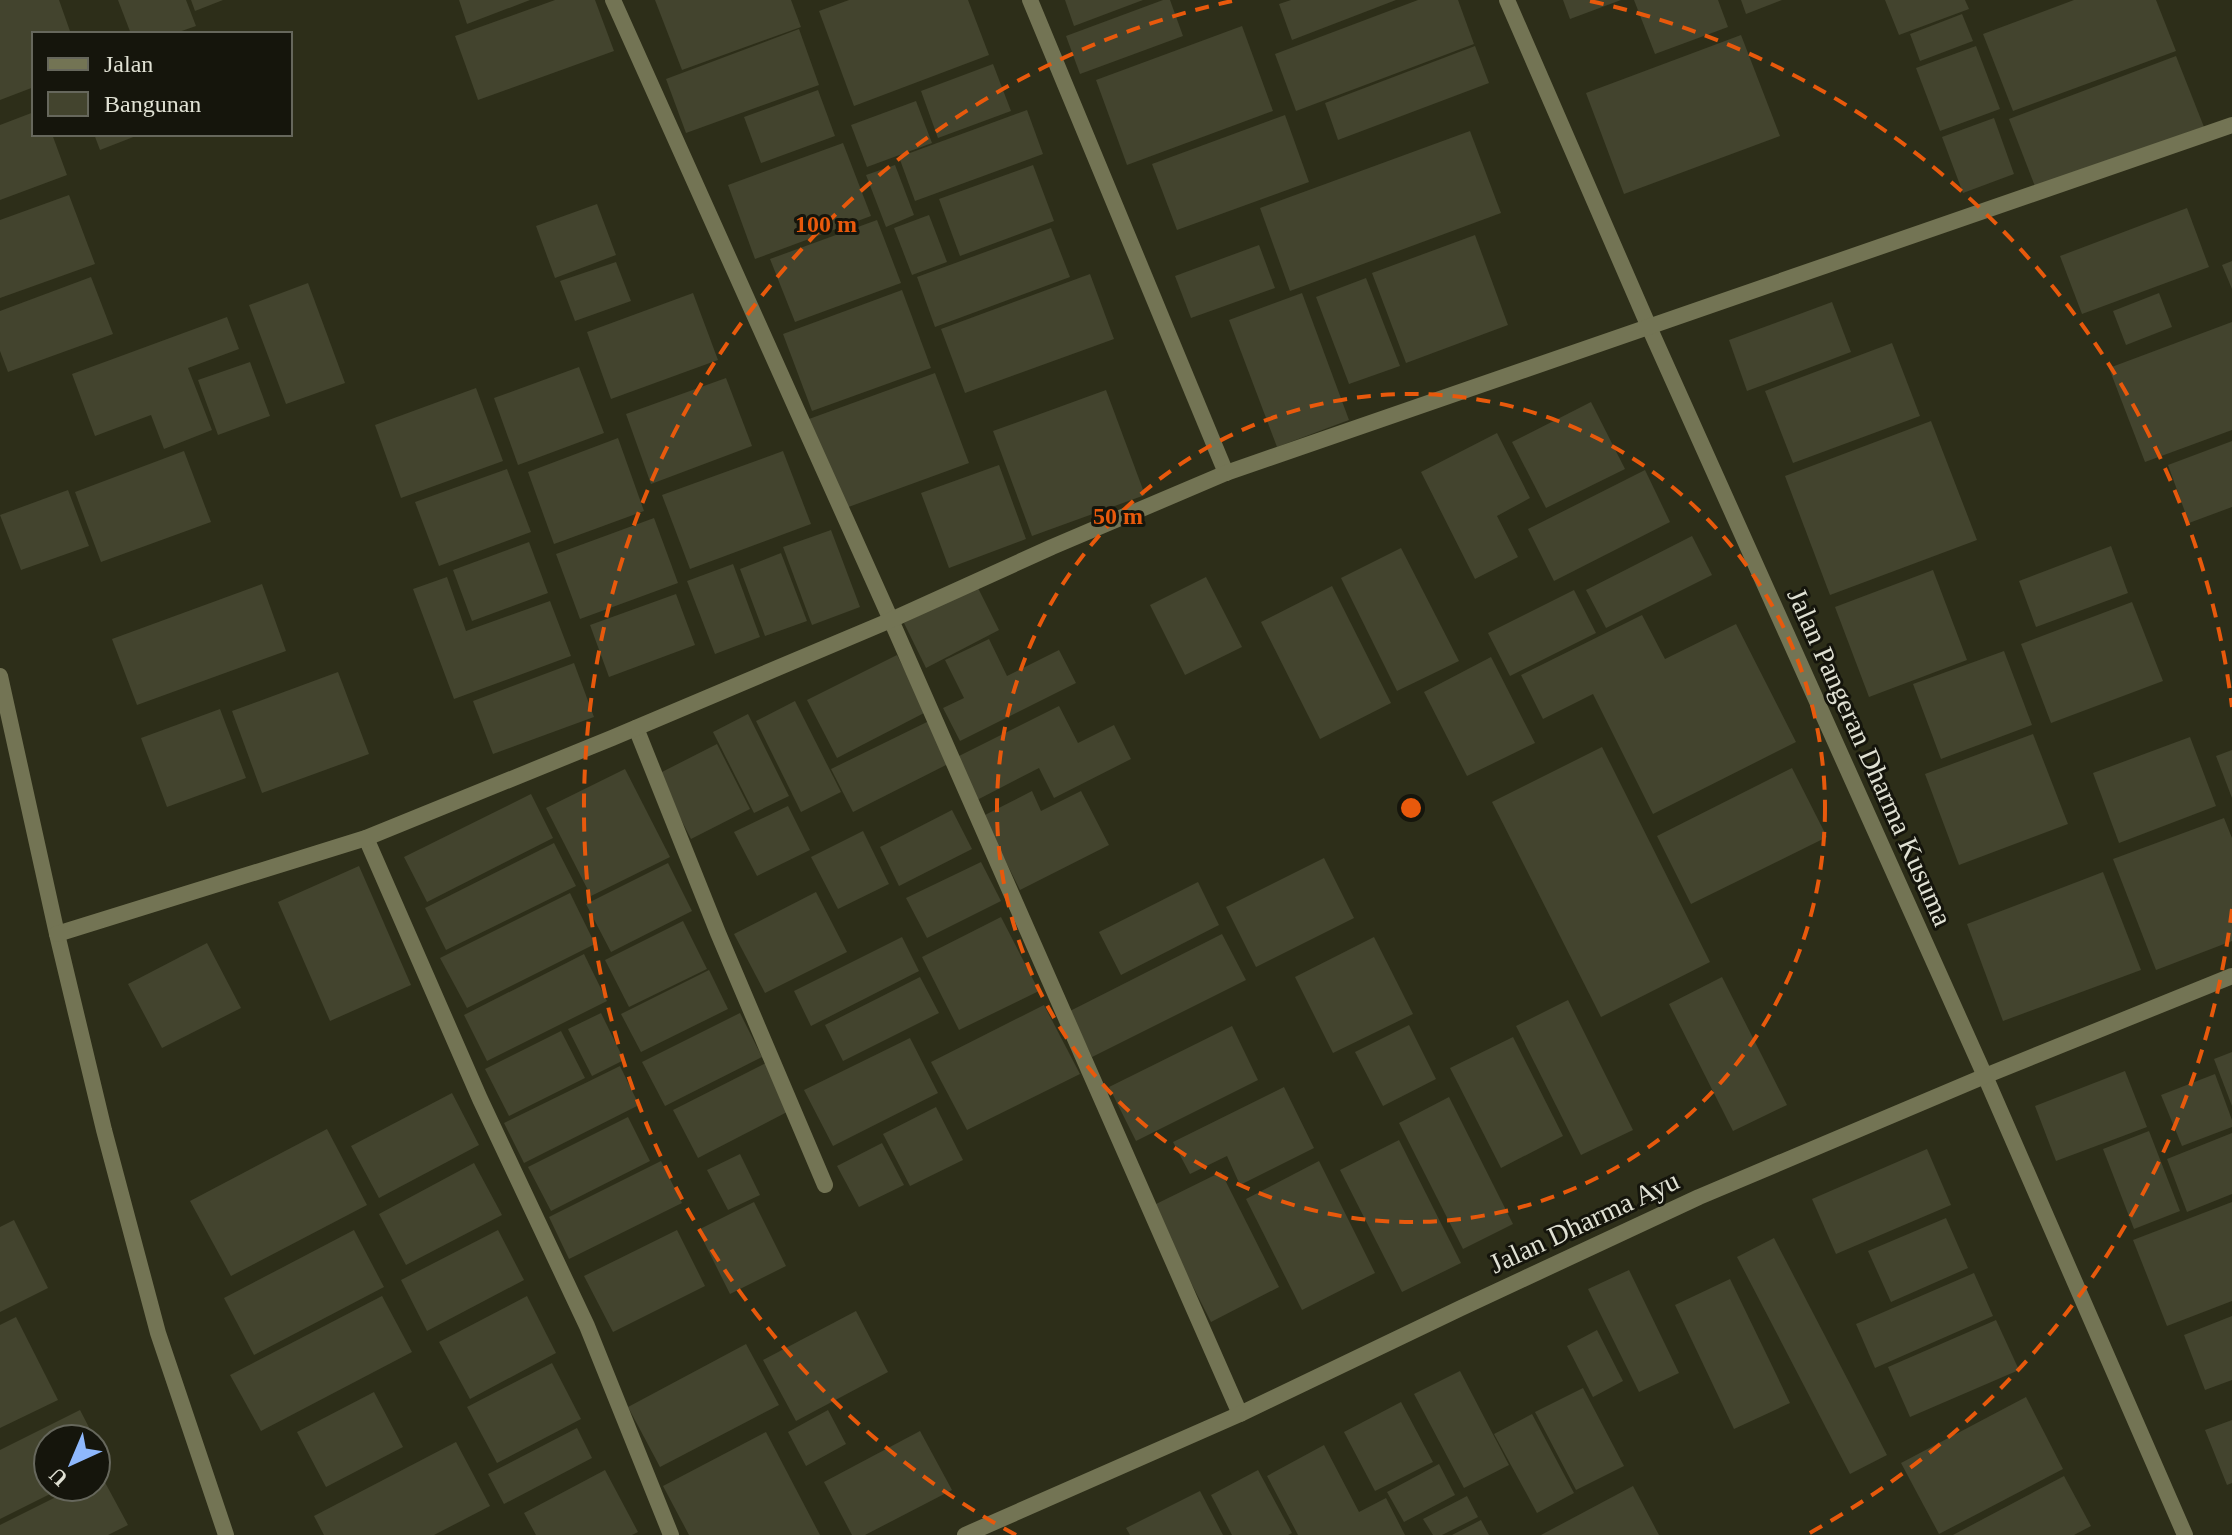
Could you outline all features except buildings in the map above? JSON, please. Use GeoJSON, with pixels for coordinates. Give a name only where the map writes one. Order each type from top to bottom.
{"type":"FeatureCollection","features":[{"type":"Feature","properties":{"kind":"street"},"geometry":{"type":"LineString","coordinates":[[613,0],[891,620],[1240,1414]]}},
{"type":"Feature","properties":{"kind":"street"},"geometry":{"type":"LineString","coordinates":[[1030,0],[1226,473]]}},
{"type":"Feature","properties":{"kind":"street","name":"Jalan Pangeran Dharma Kusuma"},"geometry":{"type":"LineString","coordinates":[[1507,0],[1649,327],[1985,1076],[2185,1535]]}},
{"type":"Feature","properties":{"kind":"street"},"geometry":{"type":"LineString","coordinates":[[57,934],[366,838],[891,620],[1226,473],[2232,125]]}},
{"type":"Feature","properties":{"kind":"street"},"geometry":{"type":"LineString","coordinates":[[0,676],[104,1130],[158,1333],[226,1535]]}},
{"type":"Feature","properties":{"kind":"street"},"geometry":{"type":"LineString","coordinates":[[636,728],[718,933],[825,1185]]}},
{"type":"Feature","properties":{"kind":"street"},"geometry":{"type":"LineString","coordinates":[[366,838],[480,1099],[587,1326],[671,1535]]}},
{"type":"Feature","properties":{"kind":"street","name":"Jalan Dharma Ayu"},"geometry":{"type":"LineString","coordinates":[[965,1535],[1240,1414],[1699,1197],[2232,976]]}}]}
